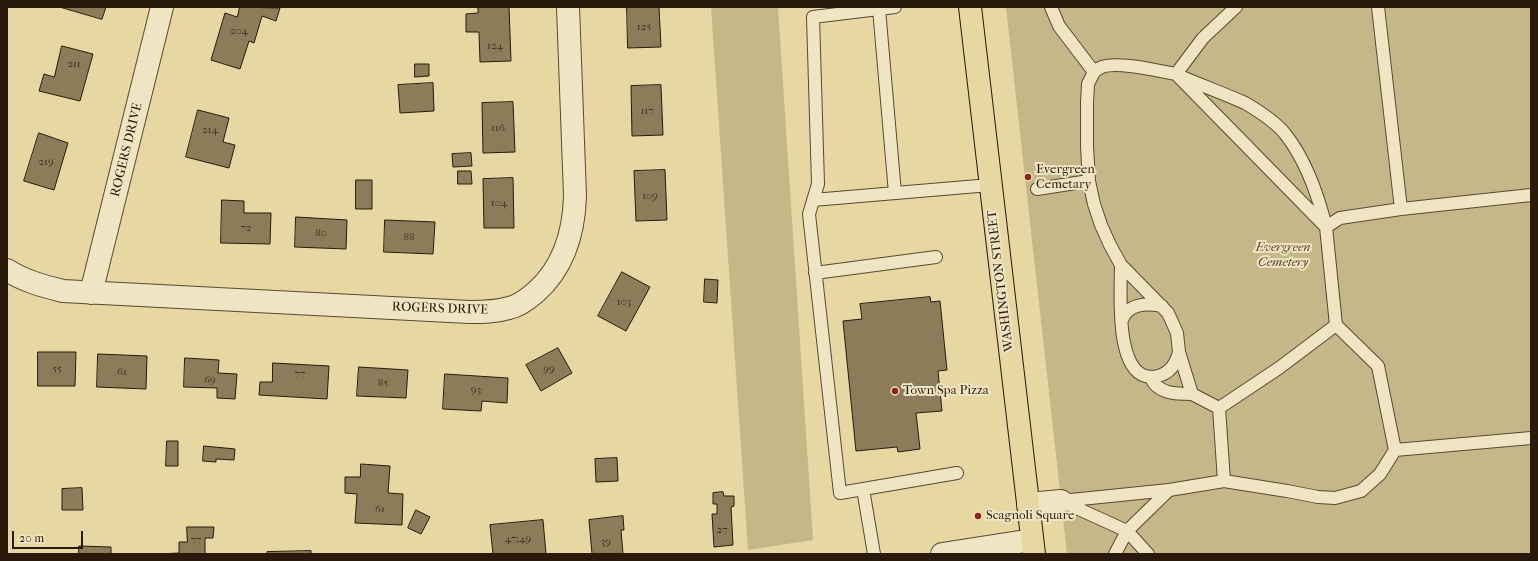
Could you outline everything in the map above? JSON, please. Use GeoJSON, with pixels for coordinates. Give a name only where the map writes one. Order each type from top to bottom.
{"type":"FeatureCollection","features":[{"type":"Feature","properties":{"kind":"main road","name":"WASHINGTON STREET"},"geometry":{"type":"LineString","coordinates":[[970,7],[1033,547]]}},
{"type":"Feature","properties":{"kind":"street","name":"ROGERS DRIVE"},"geometry":{"type":"LineString","coordinates":[[91,293],[162,7]]}},
{"type":"Feature","properties":{"kind":"street","name":"ROGERS DRIVE"},"geometry":{"type":"LineString","coordinates":[[7,270],[17,276],[38,284],[63,291],[469,312],[511,308],[528,299],[546,283],[566,250],[572,233],[575,214],[575,196],[568,7]]}},
{"type":"Feature","properties":{"kind":"street"},"geometry":{"type":"LineString","coordinates":[[1028,504],[1061,501]]}},
{"type":"Feature","properties":{"kind":"street"},"geometry":{"type":"LineString","coordinates":[[942,554],[1033,547]]}},
{"type":"Feature","properties":{"kind":"lane"},"geometry":{"type":"LineString","coordinates":[[895,7],[813,17],[818,184],[809,214],[840,493],[957,473]]}},
{"type":"Feature","properties":{"kind":"lane"},"geometry":{"type":"LineString","coordinates":[[1051,7],[1060,26],[1094,72]]}},
{"type":"Feature","properties":{"kind":"lane"},"geometry":{"type":"LineString","coordinates":[[1176,74],[1203,38],[1236,7]]}},
{"type":"Feature","properties":{"kind":"lane"},"geometry":{"type":"LineString","coordinates":[[1378,7],[1402,209]]}},
{"type":"Feature","properties":{"kind":"lane"},"geometry":{"type":"LineString","coordinates":[[879,9],[895,193]]}},
{"type":"Feature","properties":{"kind":"lane"},"geometry":{"type":"LineString","coordinates":[[1061,501],[1170,490],[1224,481],[1287,490],[1318,497],[1336,498],[1361,491],[1380,474],[1395,450],[1378,366],[1336,325],[1326,227],[1318,195],[1302,161],[1286,134],[1264,115],[1245,104],[1176,74],[1148,69],[1110,66],[1101,67],[1094,72],[1088,84],[1087,102],[1089,181],[1094,204],[1100,225],[1121,265],[1168,313],[1177,333],[1179,352],[1192,394]]}},
{"type":"Feature","properties":{"kind":"lane"},"geometry":{"type":"LineString","coordinates":[[1176,74],[1326,227]]}},
{"type":"Feature","properties":{"kind":"lane"},"geometry":{"type":"LineString","coordinates":[[1037,189],[1089,181]]}},
{"type":"Feature","properties":{"kind":"lane"},"geometry":{"type":"LineString","coordinates":[[813,200],[990,185]]}},
{"type":"Feature","properties":{"kind":"lane"},"geometry":{"type":"LineString","coordinates":[[1326,227],[1340,218],[1402,209],[1531,195]]}},
{"type":"Feature","properties":{"kind":"lane"},"geometry":{"type":"LineString","coordinates":[[815,273],[936,257]]}},
{"type":"Feature","properties":{"kind":"lane"},"geometry":{"type":"LineString","coordinates":[[1121,265],[1122,330],[1127,357],[1138,373],[1151,378],[1165,374],[1176,363],[1179,352]]}},
{"type":"Feature","properties":{"kind":"lane"},"geometry":{"type":"LineString","coordinates":[[1122,320],[1130,309],[1137,305],[1152,304],[1162,306]]}},
{"type":"Feature","properties":{"kind":"lane"},"geometry":{"type":"LineString","coordinates":[[1219,408],[1279,368],[1336,325]]}},
{"type":"Feature","properties":{"kind":"lane"},"geometry":{"type":"LineString","coordinates":[[1151,378],[1153,384],[1161,390],[1177,394],[1192,394],[1219,408]]}},
{"type":"Feature","properties":{"kind":"lane"},"geometry":{"type":"LineString","coordinates":[[1219,408],[1224,481]]}},
{"type":"Feature","properties":{"kind":"lane"},"geometry":{"type":"LineString","coordinates":[[1395,450],[1531,438]]}},
{"type":"Feature","properties":{"kind":"lane"},"geometry":{"type":"LineString","coordinates":[[863,489],[874,554]]}},
{"type":"Feature","properties":{"kind":"lane"},"geometry":{"type":"LineString","coordinates":[[1115,554],[1127,531],[1170,490]]}},
{"type":"Feature","properties":{"kind":"lane"},"geometry":{"type":"LineString","coordinates":[[1061,501],[1127,531],[1148,554]]}},
{"type":"Feature","properties":{"kind":"green space"},"geometry":{"type":"Polygon","coordinates":[[[711,7],[778,7],[813,540],[748,550],[711,7]]]}},
{"type":"Feature","properties":{"kind":"green space","name":"Evergreen Cemetery"},"geometry":{"type":"Polygon","coordinates":[[[1006,7],[1531,7],[1531,554],[1067,554],[1006,7]]]}},
{"type":"Feature","properties":{"kind":"building"},"geometry":{"type":"Polygon","coordinates":[[[60,7],[106,7],[102,19],[60,7]]]}},
{"type":"Feature","properties":{"kind":"building"},"geometry":{"type":"Polygon","coordinates":[[[240,7],[280,8],[276,21],[262,16],[254,43],[249,41],[240,69],[211,60],[225,13],[237,17],[240,7]]]}},
{"type":"Feature","properties":{"kind":"building"},"geometry":{"type":"Polygon","coordinates":[[[478,7],[509,7],[511,61],[480,62],[479,32],[466,32],[466,14],[478,13],[478,7]]]}},
{"type":"Feature","properties":{"kind":"building"},"geometry":{"type":"Polygon","coordinates":[[[627,7],[659,7],[661,47],[628,48],[627,7]]]}},
{"type":"Feature","properties":{"kind":"building"},"geometry":{"type":"Polygon","coordinates":[[[62,46],[93,54],[80,101],[39,91],[44,74],[54,77],[62,46]]]}},
{"type":"Feature","properties":{"kind":"building"},"geometry":{"type":"Polygon","coordinates":[[[415,64],[429,64],[429,76],[415,77],[415,64]]]}},
{"type":"Feature","properties":{"kind":"building"},"geometry":{"type":"Polygon","coordinates":[[[433,83],[434,111],[400,113],[398,85],[433,83]]]}},
{"type":"Feature","properties":{"kind":"building"},"geometry":{"type":"Polygon","coordinates":[[[661,85],[663,135],[632,136],[631,86],[661,85]]]}},
{"type":"Feature","properties":{"kind":"building"},"geometry":{"type":"Polygon","coordinates":[[[513,102],[515,152],[483,153],[482,103],[513,102]]]}},
{"type":"Feature","properties":{"kind":"building"},"geometry":{"type":"Polygon","coordinates":[[[198,110],[229,118],[223,142],[235,145],[229,168],[186,157],[198,110]]]}},
{"type":"Feature","properties":{"kind":"building"},"geometry":{"type":"Polygon","coordinates":[[[39,133],[68,143],[54,190],[24,181],[39,133]]]}},
{"type":"Feature","properties":{"kind":"building"},"geometry":{"type":"Polygon","coordinates":[[[471,153],[472,166],[453,167],[452,154],[471,153]]]}},
{"type":"Feature","properties":{"kind":"building"},"geometry":{"type":"Polygon","coordinates":[[[665,170],[667,220],[636,221],[634,171],[665,170]]]}},
{"type":"Feature","properties":{"kind":"building"},"geometry":{"type":"Polygon","coordinates":[[[458,171],[471,171],[472,184],[458,184],[458,171]]]}},
{"type":"Feature","properties":{"kind":"building"},"geometry":{"type":"Polygon","coordinates":[[[513,178],[514,228],[484,228],[483,179],[513,178]]]}},
{"type":"Feature","properties":{"kind":"building"},"geometry":{"type":"Polygon","coordinates":[[[356,180],[372,180],[372,209],[356,209],[356,180]]]}},
{"type":"Feature","properties":{"kind":"building"},"geometry":{"type":"Polygon","coordinates":[[[222,200],[244,201],[244,213],[271,213],[270,244],[221,243],[222,200]]]}},
{"type":"Feature","properties":{"kind":"building"},"geometry":{"type":"Polygon","coordinates":[[[296,217],[347,220],[346,249],[295,247],[296,217]]]}},
{"type":"Feature","properties":{"kind":"building"},"geometry":{"type":"Polygon","coordinates":[[[385,220],[435,222],[433,254],[384,252],[385,220]]]}},
{"type":"Feature","properties":{"kind":"building"},"geometry":{"type":"Polygon","coordinates":[[[622,272],[650,287],[626,331],[598,316],[622,272]]]}},
{"type":"Feature","properties":{"kind":"building"},"geometry":{"type":"Polygon","coordinates":[[[705,279],[718,280],[717,303],[704,302],[705,279]]]}},
{"type":"Feature","properties":{"kind":"building","name":"Town Spa Pizza"},"geometry":{"type":"Polygon","coordinates":[[[930,297],[931,302],[940,301],[947,370],[938,371],[942,411],[916,413],[920,449],[898,452],[897,447],[856,451],[843,321],[862,319],[860,304],[930,297]]]}},
{"type":"Feature","properties":{"kind":"building"},"geometry":{"type":"Polygon","coordinates":[[[558,348],[572,373],[541,391],[526,365],[558,348]]]}},
{"type":"Feature","properties":{"kind":"building"},"geometry":{"type":"Polygon","coordinates":[[[38,352],[76,352],[75,386],[38,386],[38,352]]]}},
{"type":"Feature","properties":{"kind":"building"},"geometry":{"type":"Polygon","coordinates":[[[98,354],[147,356],[146,389],[97,387],[98,354]]]}},
{"type":"Feature","properties":{"kind":"building"},"geometry":{"type":"Polygon","coordinates":[[[185,358],[219,360],[218,373],[237,374],[235,399],[217,398],[217,388],[184,387],[185,358]]]}},
{"type":"Feature","properties":{"kind":"building"},"geometry":{"type":"Polygon","coordinates":[[[273,363],[329,366],[327,399],[259,395],[260,382],[272,382],[273,363]]]}},
{"type":"Feature","properties":{"kind":"building"},"geometry":{"type":"Polygon","coordinates":[[[359,367],[408,370],[406,398],[357,396],[359,367]]]}},
{"type":"Feature","properties":{"kind":"building"},"geometry":{"type":"Polygon","coordinates":[[[445,374],[508,378],[507,403],[482,401],[481,411],[443,409],[445,374]]]}},
{"type":"Feature","properties":{"kind":"building"},"geometry":{"type":"Polygon","coordinates":[[[167,441],[178,441],[178,466],[166,466],[167,441]]]}},
{"type":"Feature","properties":{"kind":"building"},"geometry":{"type":"Polygon","coordinates":[[[204,446],[235,449],[234,460],[216,459],[216,462],[203,461],[204,446]]]}},
{"type":"Feature","properties":{"kind":"building"},"geometry":{"type":"Polygon","coordinates":[[[617,458],[618,481],[596,482],[595,459],[617,458]]]}},
{"type":"Feature","properties":{"kind":"building"},"geometry":{"type":"Polygon","coordinates":[[[361,464],[390,466],[388,493],[403,494],[402,525],[355,523],[357,494],[345,493],[345,477],[360,477],[361,464]]]}},
{"type":"Feature","properties":{"kind":"building"},"geometry":{"type":"Polygon","coordinates":[[[82,488],[83,510],[62,510],[62,489],[82,488]]]}},
{"type":"Feature","properties":{"kind":"building"},"geometry":{"type":"Polygon","coordinates":[[[723,492],[724,496],[734,496],[734,506],[731,507],[733,545],[714,547],[712,514],[717,514],[717,504],[713,504],[713,493],[723,492]]]}},
{"type":"Feature","properties":{"kind":"building"},"geometry":{"type":"Polygon","coordinates":[[[416,510],[430,517],[421,534],[408,528],[416,510]]]}},
{"type":"Feature","properties":{"kind":"building"},"geometry":{"type":"Polygon","coordinates":[[[623,516],[624,530],[621,530],[623,554],[592,554],[589,520],[623,516]]]}},
{"type":"Feature","properties":{"kind":"building"},"geometry":{"type":"Polygon","coordinates":[[[543,520],[546,554],[493,554],[490,525],[543,520]]]}},
{"type":"Feature","properties":{"kind":"building"},"geometry":{"type":"Polygon","coordinates":[[[187,527],[214,527],[213,538],[205,538],[205,554],[158,554],[179,553],[179,542],[187,542],[187,527]]]}},
{"type":"Feature","properties":{"kind":"building"},"geometry":{"type":"Polygon","coordinates":[[[79,546],[111,547],[111,554],[79,554],[79,546]]]}},
{"type":"Feature","properties":{"kind":"building"},"geometry":{"type":"Polygon","coordinates":[[[311,551],[311,554],[267,554],[267,552],[311,551]]]}},
{"type":"Feature","properties":{"kind":"place","name":"Evergreen Cemetary"},"geometry":{"type":"Point","coordinates":[1028,177]}},
{"type":"Feature","properties":{"kind":"place","name":"Town Spa Pizza"},"geometry":{"type":"Point","coordinates":[895,391]}},
{"type":"Feature","properties":{"kind":"place","name":"Scagnoli Square"},"geometry":{"type":"Point","coordinates":[978,516]}}]}
